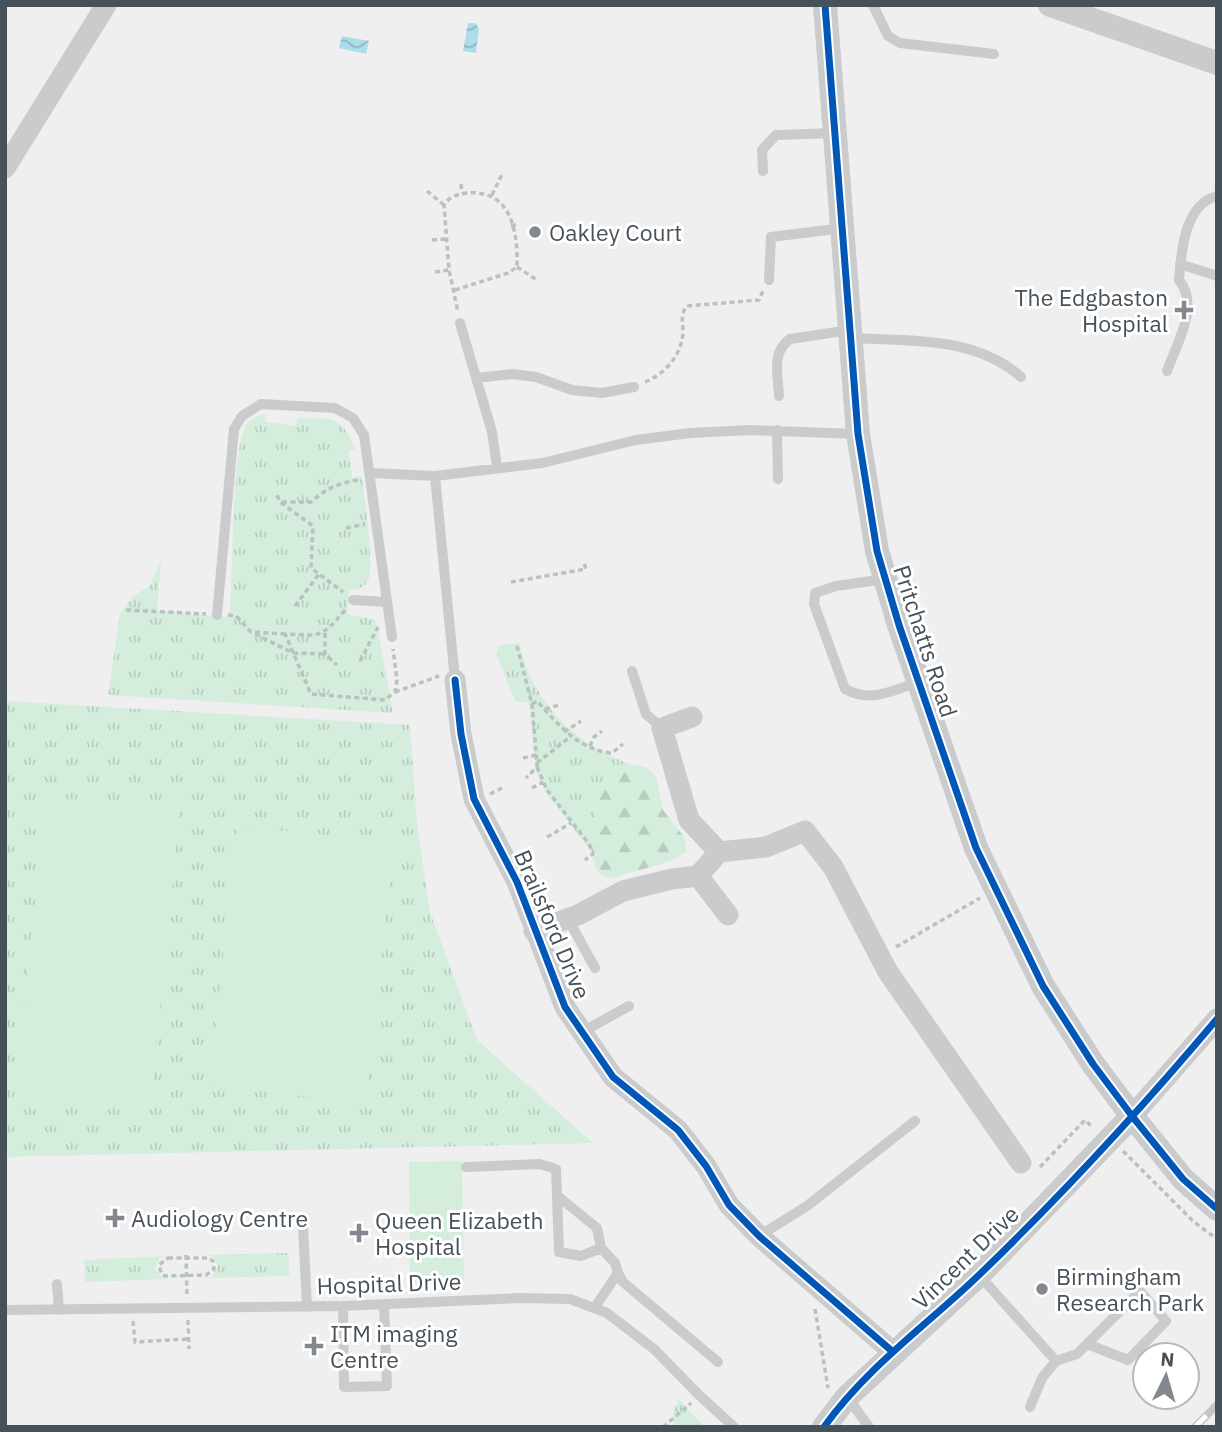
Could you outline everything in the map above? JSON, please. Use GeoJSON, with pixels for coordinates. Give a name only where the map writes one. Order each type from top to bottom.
{"type":"FeatureCollection","features":[{"type":"Feature","properties":{"kind":"street"},"geometry":{"type":"LineString","coordinates":[[5,169],[106,5]]}},
{"type":"Feature","properties":{"kind":"street","name":"Pritchatts Road"},"geometry":{"type":"LineString","coordinates":[[825,5],[858,434],[877,551],[918,682],[976,848],[1043,986],[1093,1065],[1132,1116],[1183,1179],[1217,1209]]}},
{"type":"Feature","properties":{"kind":"street"},"geometry":{"type":"LineString","coordinates":[[1050,5],[1217,63]]}},
{"type":"Feature","properties":{"kind":"street","name":"Brailsford Drive"},"geometry":{"type":"LineString","coordinates":[[455,674],[474,800],[517,882],[565,1007],[612,1077],[678,1130],[706,1166],[729,1205],[758,1236],[892,1352]]}},
{"type":"Feature","properties":{"kind":"street"},"geometry":{"type":"LineString","coordinates":[[692,716],[662,728],[689,820],[719,852]]}},
{"type":"Feature","properties":{"kind":"street"},"geometry":{"type":"LineString","coordinates":[[534,931],[568,919],[623,891],[698,876],[719,852],[766,847],[805,831],[833,867],[879,956],[956,1074],[1026,1169]]}},
{"type":"Feature","properties":{"kind":"street"},"geometry":{"type":"LineString","coordinates":[[698,876],[728,915]]}},
{"type":"Feature","properties":{"kind":"street"},"geometry":{"type":"LineString","coordinates":[[1132,1116],[1217,1019]]}},
{"type":"Feature","properties":{"kind":"street","name":"Vincent Drive"},"geometry":{"type":"LineString","coordinates":[[835,1412],[892,1352],[979,1275],[1132,1116]]}},
{"type":"Feature","properties":{"kind":"lane"},"geometry":{"type":"LineString","coordinates":[[873,5],[888,36],[900,43],[994,54]]}},
{"type":"Feature","properties":{"kind":"lane"},"geometry":{"type":"LineString","coordinates":[[763,171],[762,150],[776,135],[835,133]]}},
{"type":"Feature","properties":{"kind":"lane"},"geometry":{"type":"LineString","coordinates":[[1167,371],[1189,309],[1186,288],[1180,280],[1180,264],[1193,211],[1204,200],[1217,196]]}},
{"type":"Feature","properties":{"kind":"lane"},"geometry":{"type":"LineString","coordinates":[[769,280],[771,237],[843,228]]}},
{"type":"Feature","properties":{"kind":"lane"},"geometry":{"type":"LineString","coordinates":[[1180,264],[1217,276]]}},
{"type":"Feature","properties":{"kind":"lane"},"geometry":{"type":"LineString","coordinates":[[460,323],[492,432],[497,467]]}},
{"type":"Feature","properties":{"kind":"lane"},"geometry":{"type":"LineString","coordinates":[[779,396],[777,354],[783,344],[790,339],[850,334],[977,349],[1021,377]]}},
{"type":"Feature","properties":{"kind":"lane"},"geometry":{"type":"LineString","coordinates":[[476,378],[524,376],[572,390],[602,393],[634,387]]}},
{"type":"Feature","properties":{"kind":"lane"},"geometry":{"type":"LineString","coordinates":[[217,615],[234,429],[242,416],[261,404],[335,408],[353,418],[364,435],[391,631]]}},
{"type":"Feature","properties":{"kind":"lane"},"geometry":{"type":"LineString","coordinates":[[371,476],[435,475],[542,463],[636,440],[690,433],[777,430],[858,434]]}},
{"type":"Feature","properties":{"kind":"lane"},"geometry":{"type":"LineString","coordinates":[[777,430],[778,479]]}},
{"type":"Feature","properties":{"kind":"lane"},"geometry":{"type":"LineString","coordinates":[[435,475],[455,674]]}},
{"type":"Feature","properties":{"kind":"lane"},"geometry":{"type":"LineString","coordinates":[[886,579],[836,586],[816,593],[814,604],[845,689],[857,696],[871,698],[918,682]]}},
{"type":"Feature","properties":{"kind":"lane"},"geometry":{"type":"LineString","coordinates":[[353,600],[386,602]]}},
{"type":"Feature","properties":{"kind":"lane"},"geometry":{"type":"LineString","coordinates":[[632,671],[646,714],[662,728]]}},
{"type":"Feature","properties":{"kind":"lane"},"geometry":{"type":"LineString","coordinates":[[568,919],[595,968]]}},
{"type":"Feature","properties":{"kind":"lane"},"geometry":{"type":"LineString","coordinates":[[582,1032],[629,1006]]}},
{"type":"Feature","properties":{"kind":"lane"},"geometry":{"type":"LineString","coordinates":[[758,1236],[807,1206],[915,1121]]}},
{"type":"Feature","properties":{"kind":"lane"},"geometry":{"type":"LineString","coordinates":[[466,1167],[547,1165],[558,1174],[556,1237],[559,1252],[581,1256],[601,1248]]}},
{"type":"Feature","properties":{"kind":"lane"},"geometry":{"type":"LineString","coordinates":[[559,1197],[597,1227],[601,1248],[615,1263],[623,1282],[718,1362]]}},
{"type":"Feature","properties":{"kind":"lane"},"geometry":{"type":"LineString","coordinates":[[303,1227],[307,1307]]}},
{"type":"Feature","properties":{"kind":"lane"},"geometry":{"type":"LineString","coordinates":[[595,1307],[618,1273]]}},
{"type":"Feature","properties":{"kind":"lane"},"geometry":{"type":"LineString","coordinates":[[979,1275],[1056,1361]]}},
{"type":"Feature","properties":{"kind":"lane"},"geometry":{"type":"LineString","coordinates":[[57,1284],[59,1310]]}},
{"type":"Feature","properties":{"kind":"lane"},"geometry":{"type":"LineString","coordinates":[[1030,1407],[1042,1378],[1056,1361],[1077,1354],[1087,1344],[1140,1291],[1166,1321],[1128,1360],[1087,1344]]}},
{"type":"Feature","properties":{"kind":"lane","name":"Hospital Drive"},"geometry":{"type":"LineString","coordinates":[[5,1310],[307,1307],[559,1298],[595,1307],[654,1349],[715,1410],[723,1427]]}},
{"type":"Feature","properties":{"kind":"lane"},"geometry":{"type":"LineString","coordinates":[[343,1306],[344,1387],[387,1386],[384,1304]]}},
{"type":"Feature","properties":{"kind":"lane"},"geometry":{"type":"LineString","coordinates":[[715,1410],[734,1427]]}},
{"type":"Feature","properties":{"kind":"lane"},"geometry":{"type":"LineString","coordinates":[[835,1412],[869,1427]]}},
{"type":"Feature","properties":{"kind":"path"},"geometry":{"type":"LineString","coordinates":[[492,195],[503,172]]}},
{"type":"Feature","properties":{"kind":"path"},"geometry":{"type":"LineString","coordinates":[[461,184],[462,193]]}},
{"type":"Feature","properties":{"kind":"path"},"geometry":{"type":"LineString","coordinates":[[427,191],[444,205]]}},
{"type":"Feature","properties":{"kind":"path"},"geometry":{"type":"LineString","coordinates":[[460,323],[445,239],[444,205],[449,198],[462,193],[492,195],[504,203],[511,226],[517,267],[537,280]]}},
{"type":"Feature","properties":{"kind":"path"},"geometry":{"type":"LineString","coordinates":[[511,226],[519,223]]}},
{"type":"Feature","properties":{"kind":"path"},"geometry":{"type":"LineString","coordinates":[[432,240],[445,239]]}},
{"type":"Feature","properties":{"kind":"path"},"geometry":{"type":"LineString","coordinates":[[454,289],[508,274],[517,267]]}},
{"type":"Feature","properties":{"kind":"path"},"geometry":{"type":"LineString","coordinates":[[435,272],[449,270]]}},
{"type":"Feature","properties":{"kind":"path"},"geometry":{"type":"LineString","coordinates":[[634,387],[662,375],[680,348],[681,313],[687,306],[759,299],[769,280]]}},
{"type":"Feature","properties":{"kind":"path"},"geometry":{"type":"LineString","coordinates":[[280,502],[311,502],[322,492],[347,481],[371,476]]}},
{"type":"Feature","properties":{"kind":"path"},"geometry":{"type":"LineString","coordinates":[[277,495],[280,502],[313,526],[311,568],[353,600],[325,633],[314,636],[285,634],[312,694],[385,700],[394,692],[455,674]]}},
{"type":"Feature","properties":{"kind":"path"},"geometry":{"type":"LineString","coordinates":[[511,582],[586,569],[584,563]]}},
{"type":"Feature","properties":{"kind":"path"},"geometry":{"type":"LineString","coordinates":[[295,606],[319,574]]}},
{"type":"Feature","properties":{"kind":"path"},"geometry":{"type":"LineString","coordinates":[[360,661],[376,627],[391,631],[397,680],[394,692]]}},
{"type":"Feature","properties":{"kind":"path"},"geometry":{"type":"LineString","coordinates":[[251,632],[293,653],[325,654],[337,665]]}},
{"type":"Feature","properties":{"kind":"path"},"geometry":{"type":"LineString","coordinates":[[325,633],[325,654]]}},
{"type":"Feature","properties":{"kind":"path"},"geometry":{"type":"LineString","coordinates":[[517,646],[533,704],[537,765],[543,782],[589,844],[593,854],[585,860]]}},
{"type":"Feature","properties":{"kind":"path"},"geometry":{"type":"LineString","coordinates":[[533,704],[537,701],[564,732],[590,746],[612,753],[623,744]]}},
{"type":"Feature","properties":{"kind":"path"},"geometry":{"type":"LineString","coordinates":[[545,709],[559,705]]}},
{"type":"Feature","properties":{"kind":"path"},"geometry":{"type":"LineString","coordinates":[[564,732],[574,723],[581,721]]}},
{"type":"Feature","properties":{"kind":"path"},"geometry":{"type":"LineString","coordinates":[[590,746],[594,737],[602,731]]}},
{"type":"Feature","properties":{"kind":"path"},"geometry":{"type":"LineString","coordinates":[[526,778],[570,737]]}},
{"type":"Feature","properties":{"kind":"path"},"geometry":{"type":"LineString","coordinates":[[523,758],[536,755]]}},
{"type":"Feature","properties":{"kind":"path"},"geometry":{"type":"LineString","coordinates":[[532,788],[543,782]]}},
{"type":"Feature","properties":{"kind":"path"},"geometry":{"type":"LineString","coordinates":[[486,796],[504,788]]}},
{"type":"Feature","properties":{"kind":"path"},"geometry":{"type":"LineString","coordinates":[[547,836],[571,823]]}},
{"type":"Feature","properties":{"kind":"path"},"geometry":{"type":"LineString","coordinates":[[879,956],[995,890]]}},
{"type":"Feature","properties":{"kind":"path"},"geometry":{"type":"LineString","coordinates":[[1026,1169],[1085,1121]]}},
{"type":"Feature","properties":{"kind":"path"},"geometry":{"type":"LineString","coordinates":[[186,1257],[187,1276]]}},
{"type":"Feature","properties":{"kind":"path"},"geometry":{"type":"LineString","coordinates":[[186,1257],[208,1258],[215,1266],[209,1275],[187,1276],[165,1276],[159,1268],[165,1258],[186,1257]]}},
{"type":"Feature","properties":{"kind":"path"},"geometry":{"type":"LineString","coordinates":[[820,1290],[815,1309],[835,1412]]}},
{"type":"Feature","properties":{"kind":"path"},"geometry":{"type":"LineString","coordinates":[[132,1308],[135,1342],[188,1339]]}},
{"type":"Feature","properties":{"kind":"path"},"geometry":{"type":"LineString","coordinates":[[188,1326],[188,1349]]}},
{"type":"Feature","properties":{"kind":"path"},"geometry":{"type":"LineString","coordinates":[[663,1427],[691,1402]]}},
{"type":"Feature","properties":{"kind":"green space"},"geometry":{"type":"Polygon","coordinates":[[[265,414],[266,422],[296,426],[297,418],[334,421],[345,430],[355,449],[349,451],[352,477],[362,476],[370,546],[370,573],[364,586],[349,590],[347,614],[376,620],[393,713],[108,695],[120,614],[132,597],[150,586],[161,559],[157,611],[230,617],[235,486],[241,438],[248,423],[265,414]]]}},
{"type":"Feature","properties":{"kind":"green space"},"geometry":{"type":"Polygon","coordinates":[[[519,643],[534,684],[560,719],[575,734],[593,746],[633,765],[611,775],[600,788],[595,803],[598,835],[594,866],[593,854],[544,790],[536,771],[529,703],[515,701],[497,656],[498,646],[519,643]]]}},
{"type":"Feature","properties":{"kind":"green space"},"geometry":{"type":"Polygon","coordinates":[[[5,701],[410,725],[417,824],[430,912],[477,1040],[593,1143],[5,1157],[5,701]]]}},
{"type":"Feature","properties":{"kind":"green space"},"geometry":{"type":"Polygon","coordinates":[[[633,765],[645,767],[656,776],[663,810],[684,837],[687,851],[660,864],[610,879],[599,873],[594,866],[598,835],[595,803],[600,788],[611,775],[633,765]]]}},
{"type":"Feature","properties":{"kind":"green space"},"geometry":{"type":"Polygon","coordinates":[[[46,797],[180,810],[150,1109],[15,1096],[46,797]]]}},
{"type":"Feature","properties":{"kind":"green space"},"geometry":{"type":"Polygon","coordinates":[[[237,826],[394,842],[366,1103],[209,1086],[237,826]]]}},
{"type":"Feature","properties":{"kind":"green space"},"geometry":{"type":"Polygon","coordinates":[[[462,1161],[464,1283],[410,1284],[409,1162],[462,1161]]]}},
{"type":"Feature","properties":{"kind":"green space"},"geometry":{"type":"Polygon","coordinates":[[[289,1253],[289,1276],[206,1278],[213,1276],[218,1266],[213,1257],[206,1255],[289,1253]]]}},
{"type":"Feature","properties":{"kind":"green space"},"geometry":{"type":"Polygon","coordinates":[[[167,1256],[160,1258],[155,1268],[161,1277],[168,1279],[85,1282],[84,1260],[167,1256]]]}},
{"type":"Feature","properties":{"kind":"green space"},"geometry":{"type":"Polygon","coordinates":[[[679,1399],[704,1427],[674,1427],[673,1412],[679,1399]]]}},
{"type":"Feature","properties":{"kind":"water"},"geometry":{"type":"Polygon","coordinates":[[[468,23],[475,23],[479,28],[476,53],[463,51],[468,23]]]}},
{"type":"Feature","properties":{"kind":"water"},"geometry":{"type":"Polygon","coordinates":[[[342,36],[369,41],[366,54],[339,48],[342,36]]]}},
{"type":"Feature","properties":{"kind":"railway"},"geometry":{"type":"LineString","coordinates":[[1195,1427],[1217,1405]]}},
{"type":"Feature","properties":{"kind":"cycle path"},"geometry":{"type":"LineString","coordinates":[[825,5],[858,434],[877,551],[899,625],[976,848],[1043,986],[1093,1064],[1132,1116],[1183,1179],[1217,1209]]}},
{"type":"Feature","properties":{"kind":"cycle path"},"geometry":{"type":"LineString","coordinates":[[455,680],[461,734],[474,799],[517,882],[565,1007],[613,1077],[678,1130],[706,1166],[729,1205],[759,1236],[893,1352]]}},
{"type":"Feature","properties":{"kind":"cycle path"},"geometry":{"type":"LineString","coordinates":[[824,1427],[878,1366],[979,1275],[1071,1182],[1217,1019]]}},
{"type":"Feature","properties":{"kind":"place","name":"Oakley Court"},"geometry":{"type":"Point","coordinates":[535,232]}},
{"type":"Feature","properties":{"kind":"place","name":"The Edgbaston Hospital"},"geometry":{"type":"Point","coordinates":[1184,310]}},
{"type":"Feature","properties":{"kind":"place","name":"Audiology Centre"},"geometry":{"type":"Point","coordinates":[115,1218]}},
{"type":"Feature","properties":{"kind":"place","name":"Queen Elizabeth Hospital"},"geometry":{"type":"Point","coordinates":[359,1233]}},
{"type":"Feature","properties":{"kind":"place","name":"Birmingham Research Park"},"geometry":{"type":"Point","coordinates":[1042,1289]}},
{"type":"Feature","properties":{"kind":"place","name":"ITM imaging Centre"},"geometry":{"type":"Point","coordinates":[314,1346]}}]}
